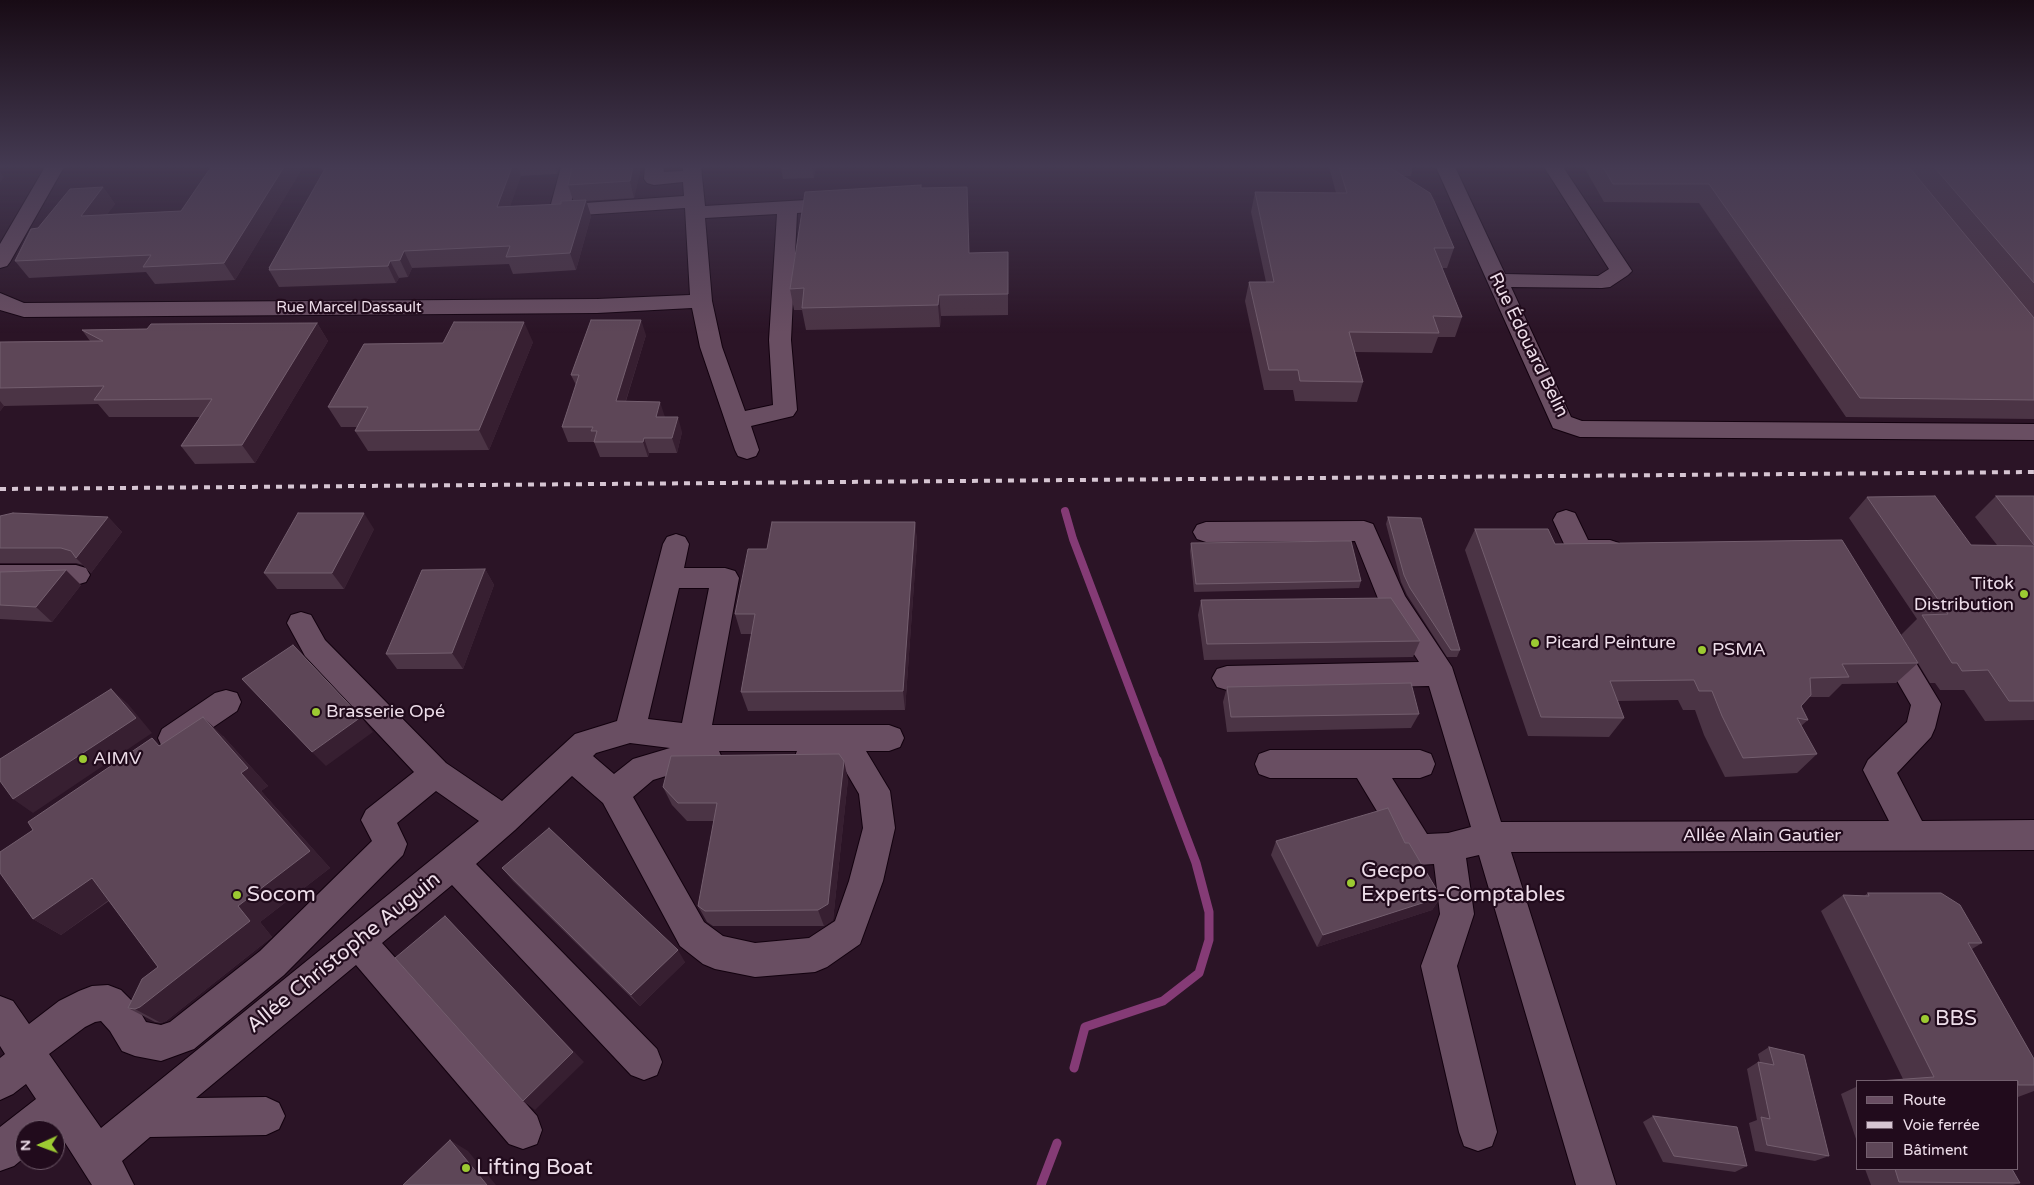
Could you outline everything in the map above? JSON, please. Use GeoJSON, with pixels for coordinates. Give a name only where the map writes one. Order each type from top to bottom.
{"type":"FeatureCollection","features":[{"type":"Feature","properties":{"kind":"street"},"geometry":{"type":"LineString","coordinates":[[0,262],[23,222]]}},
{"type":"Feature","properties":{"kind":"street"},"geometry":{"type":"LineString","coordinates":[[695,222],[701,301],[711,347],[747,450]]}},
{"type":"Feature","properties":{"kind":"street"},"geometry":{"type":"LineString","coordinates":[[736,421],[785,410],[780,340],[786,222]]}},
{"type":"Feature","properties":{"kind":"street","name":"Rue Édouard Belin"},"geometry":{"type":"LineString","coordinates":[[1470,222],[1562,422],[1580,429],[2034,432]]}},
{"type":"Feature","properties":{"kind":"street"},"geometry":{"type":"LineString","coordinates":[[1497,280],[1602,282],[1621,271],[1589,222]]}},
{"type":"Feature","properties":{"kind":"street","name":"Rue Marcel Dassault"},"geometry":{"type":"LineString","coordinates":[[0,300],[11,307],[24,310],[597,306],[701,301]]}},
{"type":"Feature","properties":{"kind":"street"},"geometry":{"type":"LineString","coordinates":[[1566,520],[1579,550],[1637,550]]}},
{"type":"Feature","properties":{"kind":"street"},"geometry":{"type":"LineString","coordinates":[[1206,532],[1364,532],[1393,601],[1439,671],[1596,1185]]}},
{"type":"Feature","properties":{"kind":"street"},"geometry":{"type":"LineString","coordinates":[[630,730],[676,544]]}},
{"type":"Feature","properties":{"kind":"street"},"geometry":{"type":"LineString","coordinates":[[0,575],[76,576]]}},
{"type":"Feature","properties":{"kind":"street"},"geometry":{"type":"LineString","coordinates":[[667,578],[725,578],[694,738]]}},
{"type":"Feature","properties":{"kind":"street"},"geometry":{"type":"LineString","coordinates":[[1364,601],[1393,601]]}},
{"type":"Feature","properties":{"kind":"street"},"geometry":{"type":"LineString","coordinates":[[1876,621],[1926,704],[1920,728],[1879,770],[1913,835]]}},
{"type":"Feature","properties":{"kind":"street"},"geometry":{"type":"LineString","coordinates":[[301,622],[315,648],[435,773],[504,820]]}},
{"type":"Feature","properties":{"kind":"street"},"geometry":{"type":"LineString","coordinates":[[1227,678],[1439,671]]}},
{"type":"Feature","properties":{"kind":"street"},"geometry":{"type":"LineString","coordinates":[[153,751],[226,702]]}},
{"type":"Feature","properties":{"kind":"street"},"geometry":{"type":"LineString","coordinates":[[614,793],[644,769],[679,759],[833,755],[854,758],[874,791],[878,828],[866,881],[848,932],[815,956],[755,960],[715,952],[692,934],[614,793],[590,774],[579,748],[630,730],[694,738],[889,738]]}},
{"type":"Feature","properties":{"kind":"street","name":"Allée Christophe Auguin"},"geometry":{"type":"LineString","coordinates":[[105,1171],[143,1118],[504,820],[579,748]]}},
{"type":"Feature","properties":{"kind":"street"},"geometry":{"type":"LineString","coordinates":[[1270,764],[1420,764]]}},
{"type":"Feature","properties":{"kind":"street","name":"Allée Alain Gautier"},"geometry":{"type":"LineString","coordinates":[[1366,764],[1419,850],[1448,848],[1490,837],[2034,835]]}},
{"type":"Feature","properties":{"kind":"street"},"geometry":{"type":"LineString","coordinates":[[0,1081],[72,1014],[92,1004],[108,1004],[123,1018],[136,1038],[161,1043],[181,1036],[272,963],[391,844],[377,820],[435,773]]}},
{"type":"Feature","properties":{"kind":"street"},"geometry":{"type":"LineString","coordinates":[[1448,848],[1457,914],[1439,966],[1478,1132]]}},
{"type":"Feature","properties":{"kind":"street"},"geometry":{"type":"LineString","coordinates":[[453,863],[644,1062]]}},
{"type":"Feature","properties":{"kind":"street"},"geometry":{"type":"LineString","coordinates":[[358,941],[523,1130]]}},
{"type":"Feature","properties":{"kind":"street"},"geometry":{"type":"LineString","coordinates":[[0,1014],[105,1171]]}},
{"type":"Feature","properties":{"kind":"street"},"geometry":{"type":"LineString","coordinates":[[39,1120],[60,1103]]}},
{"type":"Feature","properties":{"kind":"street"},"geometry":{"type":"LineString","coordinates":[[143,1118],[266,1116]]}},
{"type":"Feature","properties":{"kind":"street"},"geometry":{"type":"LineString","coordinates":[[0,1152],[15,1140]]}},
{"type":"Feature","properties":{"kind":"building"},"geometry":{"type":"Polygon","coordinates":[[[43,222],[249,222],[224,263],[143,267],[151,255],[15,261],[31,229],[38,228],[43,222]]]}},
{"type":"Feature","properties":{"kind":"building"},"geometry":{"type":"Polygon","coordinates":[[[295,222],[579,222],[570,253],[506,257],[510,246],[404,251],[400,260],[390,261],[388,266],[269,270],[295,222]]]}},
{"type":"Feature","properties":{"kind":"building"},"geometry":{"type":"Polygon","coordinates":[[[800,222],[968,222],[969,253],[1008,252],[1008,294],[939,295],[938,305],[802,308],[804,288],[790,289],[800,222]]]}},
{"type":"Feature","properties":{"kind":"building"},"geometry":{"type":"Polygon","coordinates":[[[1261,222],[1443,222],[1454,248],[1434,248],[1462,317],[1433,316],[1439,333],[1349,332],[1363,382],[1300,381],[1298,370],[1269,370],[1249,282],[1274,282],[1261,222]]]}},
{"type":"Feature","properties":{"kind":"building"},"geometry":{"type":"Polygon","coordinates":[[[1736,222],[1955,222],[2034,318],[2034,400],[1860,398],[1736,222]]]}},
{"type":"Feature","properties":{"kind":"building"},"geometry":{"type":"Polygon","coordinates":[[[1982,222],[2034,222],[2034,283],[1982,222]]]}},
{"type":"Feature","properties":{"kind":"building"},"geometry":{"type":"Polygon","coordinates":[[[591,320],[641,320],[616,401],[660,402],[656,417],[678,417],[672,438],[644,438],[643,442],[594,442],[597,431],[591,431],[593,427],[562,427],[579,375],[571,375],[591,320]]]}},
{"type":"Feature","properties":{"kind":"building"},"geometry":{"type":"Polygon","coordinates":[[[454,322],[524,322],[479,430],[355,431],[368,407],[328,407],[364,344],[443,343],[454,322]]]}},
{"type":"Feature","properties":{"kind":"building"},"geometry":{"type":"Polygon","coordinates":[[[317,323],[242,445],[181,446],[212,399],[94,400],[104,386],[0,388],[0,342],[103,341],[82,330],[147,329],[151,324],[317,323]]]}},
{"type":"Feature","properties":{"kind":"building"},"geometry":{"type":"Polygon","coordinates":[[[1935,496],[1971,545],[2034,546],[2034,701],[2009,701],[1988,670],[1962,671],[1957,663],[1952,663],[1922,615],[1948,614],[1867,497],[1935,496]]]}},
{"type":"Feature","properties":{"kind":"building"},"geometry":{"type":"Polygon","coordinates":[[[1996,496],[2034,496],[2034,545],[1996,496]]]}},
{"type":"Feature","properties":{"kind":"building"},"geometry":{"type":"Polygon","coordinates":[[[13,513],[108,517],[76,558],[71,551],[61,548],[0,548],[0,516],[13,513]]]}},
{"type":"Feature","properties":{"kind":"building"},"geometry":{"type":"Polygon","coordinates":[[[298,513],[364,513],[332,573],[264,573],[298,513]]]}},
{"type":"Feature","properties":{"kind":"building"},"geometry":{"type":"Polygon","coordinates":[[[1388,517],[1421,518],[1460,650],[1451,650],[1410,588],[1404,575],[1388,517]]]}},
{"type":"Feature","properties":{"kind":"building"},"geometry":{"type":"Polygon","coordinates":[[[772,522],[915,522],[903,691],[741,692],[755,614],[735,614],[748,549],[767,549],[772,522]]]}},
{"type":"Feature","properties":{"kind":"building"},"geometry":{"type":"Polygon","coordinates":[[[1475,529],[1548,529],[1555,544],[1842,540],[1918,663],[1842,664],[1849,677],[1810,678],[1811,695],[1801,706],[1808,720],[1797,718],[1817,754],[1743,758],[1712,691],[1699,691],[1694,680],[1610,681],[1624,718],[1541,717],[1475,529]]]}},
{"type":"Feature","properties":{"kind":"building"},"geometry":{"type":"Polygon","coordinates":[[[1351,541],[1361,581],[1196,584],[1191,543],[1351,541]]]}},
{"type":"Feature","properties":{"kind":"building"},"geometry":{"type":"Polygon","coordinates":[[[485,569],[452,653],[386,654],[422,570],[485,569]]]}},
{"type":"Feature","properties":{"kind":"building"},"geometry":{"type":"Polygon","coordinates":[[[66,570],[36,607],[0,605],[0,572],[66,570]]]}},
{"type":"Feature","properties":{"kind":"building"},"geometry":{"type":"Polygon","coordinates":[[[1391,598],[1420,641],[1207,644],[1201,600],[1391,598]]]}},
{"type":"Feature","properties":{"kind":"building","name":"Brasserie Opé"},"geometry":{"type":"Polygon","coordinates":[[[293,645],[361,717],[312,752],[242,679],[293,645]]]}},
{"type":"Feature","properties":{"kind":"building"},"geometry":{"type":"Polygon","coordinates":[[[1411,683],[1419,714],[1231,717],[1227,687],[1411,683]]]}},
{"type":"Feature","properties":{"kind":"building"},"geometry":{"type":"Polygon","coordinates":[[[111,689],[136,718],[13,799],[0,781],[0,759],[111,689]]]}},
{"type":"Feature","properties":{"kind":"building"},"geometry":{"type":"Polygon","coordinates":[[[203,717],[248,768],[241,773],[310,851],[238,906],[250,921],[140,1007],[135,1009],[128,1008],[142,979],[158,967],[92,878],[33,919],[0,873],[0,852],[33,830],[28,822],[152,738],[159,746],[203,717]]]}},
{"type":"Feature","properties":{"kind":"building"},"geometry":{"type":"Polygon","coordinates":[[[839,754],[844,761],[828,904],[818,910],[705,911],[698,906],[717,803],[678,803],[663,787],[671,756],[839,754]]]}},
{"type":"Feature","properties":{"kind":"building","name":"Gecpo Experts-Comptables"},"geometry":{"type":"Polygon","coordinates":[[[1388,808],[1405,843],[1409,843],[1441,897],[1323,935],[1276,841],[1388,808]]]}},
{"type":"Feature","properties":{"kind":"building"},"geometry":{"type":"Polygon","coordinates":[[[549,828],[678,950],[631,995],[502,868],[549,828]]]}},
{"type":"Feature","properties":{"kind":"building","name":"BBS"},"geometry":{"type":"Polygon","coordinates":[[[1868,893],[1941,893],[1960,905],[1982,943],[1968,943],[2034,1059],[2034,1085],[2019,1085],[2019,1080],[1893,1080],[1934,1077],[1843,895],[1869,896],[1868,893]]]}},
{"type":"Feature","properties":{"kind":"building"},"geometry":{"type":"Polygon","coordinates":[[[445,916],[573,1052],[523,1101],[395,958],[445,916]]]}},
{"type":"Feature","properties":{"kind":"building"},"geometry":{"type":"Polygon","coordinates":[[[1769,1047],[1804,1055],[1829,1156],[1767,1145],[1761,1117],[1770,1119],[1758,1062],[1774,1065],[1769,1047]]]}},
{"type":"Feature","properties":{"kind":"building"},"geometry":{"type":"Polygon","coordinates":[[[1653,1116],[1737,1127],[1747,1166],[1674,1156],[1653,1116]]]}},
{"type":"Feature","properties":{"kind":"building"},"geometry":{"type":"Polygon","coordinates":[[[450,1140],[487,1185],[403,1185],[450,1140]]]}},
{"type":"Feature","properties":{"kind":"building"},"geometry":{"type":"Polygon","coordinates":[[[1895,1170],[2013,1170],[2020,1183],[1899,1182],[1895,1170]]]}},
{"type":"Feature","properties":{"kind":"waterway"},"geometry":{"type":"LineString","coordinates":[[1065,511],[1073,539],[1157,761]]}},
{"type":"Feature","properties":{"kind":"waterway"},"geometry":{"type":"LineString","coordinates":[[1074,1068],[1085,1027],[1163,1001],[1199,973],[1209,940],[1209,912],[1196,863],[1157,760]]}},
{"type":"Feature","properties":{"kind":"waterway"},"geometry":{"type":"LineString","coordinates":[[1041,1185],[1057,1143]]}},
{"type":"Feature","properties":{"kind":"railway"},"geometry":{"type":"LineString","coordinates":[[0,489],[2034,472]]}},
{"type":"Feature","properties":{"kind":"place","name":"Titok Distribution"},"geometry":{"type":"Point","coordinates":[2024,594]}},
{"type":"Feature","properties":{"kind":"place","name":"Picard Peinture"},"geometry":{"type":"Point","coordinates":[1535,643]}},
{"type":"Feature","properties":{"kind":"place","name":"PSMA"},"geometry":{"type":"Point","coordinates":[1702,650]}},
{"type":"Feature","properties":{"kind":"place","name":"Brasserie Opé"},"geometry":{"type":"Point","coordinates":[316,712]}},
{"type":"Feature","properties":{"kind":"place","name":"AIMV"},"geometry":{"type":"Point","coordinates":[83,759]}},
{"type":"Feature","properties":{"kind":"place","name":"Gecpo Experts-Comptables"},"geometry":{"type":"Point","coordinates":[1351,883]}},
{"type":"Feature","properties":{"kind":"place","name":"Socom"},"geometry":{"type":"Point","coordinates":[237,895]}},
{"type":"Feature","properties":{"kind":"place","name":"BBS"},"geometry":{"type":"Point","coordinates":[1925,1019]}},
{"type":"Feature","properties":{"kind":"place","name":"Lifting Boat"},"geometry":{"type":"Point","coordinates":[466,1168]}}]}
